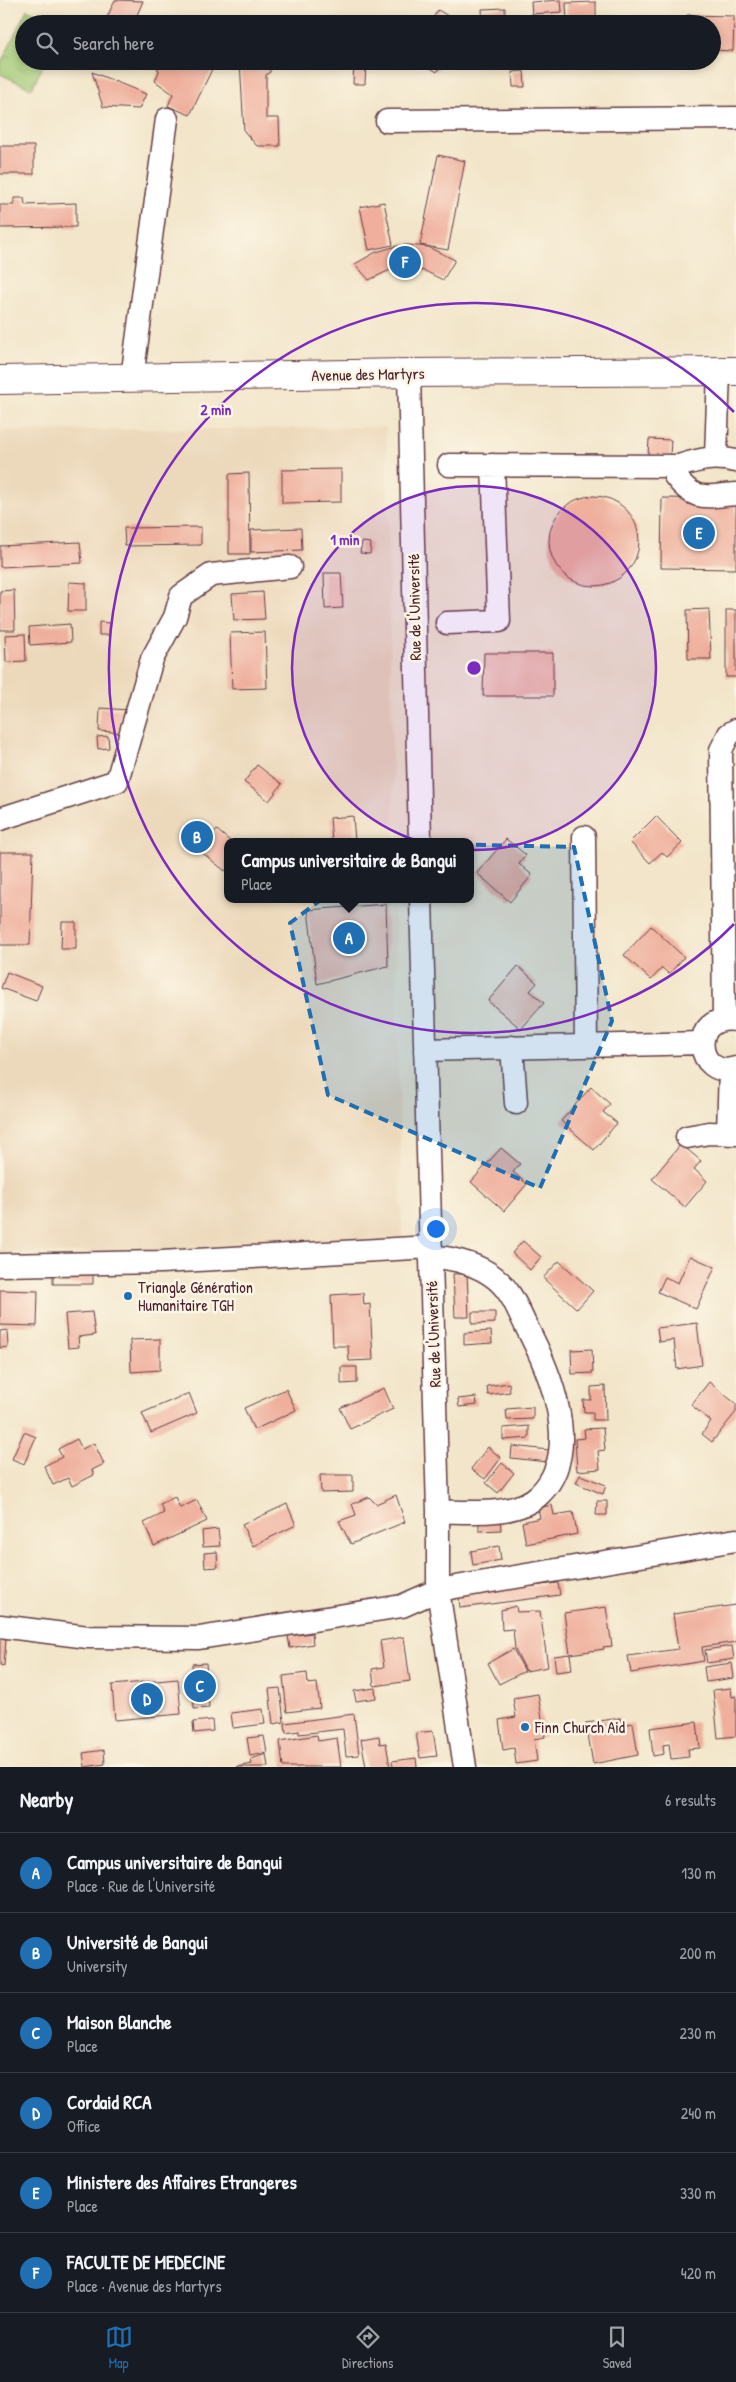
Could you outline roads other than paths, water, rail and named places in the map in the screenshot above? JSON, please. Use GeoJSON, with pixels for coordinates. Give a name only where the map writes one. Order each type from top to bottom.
{"type":"FeatureCollection","features":[{"type":"Feature","properties":{"kind":"main road","name":"Avenue des Martyrs"},"geometry":{"type":"LineString","coordinates":[[0,380],[410,373],[727,371]]}},
{"type":"Feature","properties":{"kind":"street"},"geometry":{"type":"LineString","coordinates":[[387,121],[736,118]]}},
{"type":"Feature","properties":{"kind":"street"},"geometry":{"type":"LineString","coordinates":[[167,119],[140,320],[138,329],[140,314],[142,304],[143,295],[144,285],[149,246],[157,187],[159,178],[160,168],[161,158],[165,129],[167,119]]}},
{"type":"Feature","properties":{"kind":"street"},"geometry":{"type":"LineString","coordinates":[[132,378],[167,119]]}},
{"type":"Feature","properties":{"kind":"street"},"geometry":{"type":"LineString","coordinates":[[449,465],[678,466],[726,459],[727,371]]}},
{"type":"Feature","properties":{"kind":"street","name":"Rue de l'Université"},"geometry":{"type":"LineString","coordinates":[[410,373],[420,838]]}},
{"type":"Feature","properties":{"kind":"street"},"geometry":{"type":"LineString","coordinates":[[447,623],[499,621],[493,465]]}},
{"type":"Feature","properties":{"kind":"street"},"geometry":{"type":"LineString","coordinates":[[678,466],[675,476],[685,489],[698,496],[736,494]]}},
{"type":"Feature","properties":{"kind":"street"},"geometry":{"type":"LineString","coordinates":[[0,819],[117,781],[152,659],[175,616],[181,596],[211,575],[290,567]]}},
{"type":"Feature","properties":{"kind":"street"},"geometry":{"type":"LineString","coordinates":[[687,1137],[732,1133],[733,1069],[718,1068],[709,1062],[703,1053],[702,1043],[705,1033],[712,1024],[730,1019],[721,750],[729,734],[736,730]]}},
{"type":"Feature","properties":{"kind":"street"},"geometry":{"type":"LineString","coordinates":[[584,837],[586,1046]]}},
{"type":"Feature","properties":{"kind":"street","name":"Rue de l'Université"},"geometry":{"type":"LineString","coordinates":[[421,903],[438,1511],[438,1590],[465,1767]]}},
{"type":"Feature","properties":{"kind":"street"},"geometry":{"type":"LineString","coordinates":[[425,1050],[702,1043]]}},
{"type":"Feature","properties":{"kind":"street"},"geometry":{"type":"LineString","coordinates":[[512,1048],[516,1103]]}},
{"type":"Feature","properties":{"kind":"street"},"geometry":{"type":"LineString","coordinates":[[0,1265],[161,1262],[431,1251],[494,1276],[509,1291],[546,1364],[559,1413],[561,1444],[554,1474],[540,1495],[516,1508],[485,1512],[438,1511]]}},
{"type":"Feature","properties":{"kind":"street"},"geometry":{"type":"LineString","coordinates":[[0,1626],[88,1637],[199,1638],[402,1606],[438,1590],[736,1540]]}},
{"type":"Feature","properties":{"kind":"place","name":"FACULTE DE MEDECINE"},"geometry":{"type":"Point","coordinates":[405,262]}},
{"type":"Feature","properties":{"kind":"place","name":"Ministere des Affaires Etrangeres"},"geometry":{"type":"Point","coordinates":[699,533]}},
{"type":"Feature","properties":{"kind":"place","name":"Université de Bangui"},"geometry":{"type":"Point","coordinates":[197,837]}},
{"type":"Feature","properties":{"kind":"place","name":"Campus universitaire de Bangui"},"geometry":{"type":"Point","coordinates":[349,938]}},
{"type":"Feature","properties":{"kind":"place","name":"Triangle Génération Humanitaire TGH"},"geometry":{"type":"Point","coordinates":[128,1296]}},
{"type":"Feature","properties":{"kind":"place","name":"Maison Blanche"},"geometry":{"type":"Point","coordinates":[200,1686]}},
{"type":"Feature","properties":{"kind":"place","name":"Cordaid RCA"},"geometry":{"type":"Point","coordinates":[147,1699]}},
{"type":"Feature","properties":{"kind":"place","name":"Finn Church Aid"},"geometry":{"type":"Point","coordinates":[525,1727]}}]}
